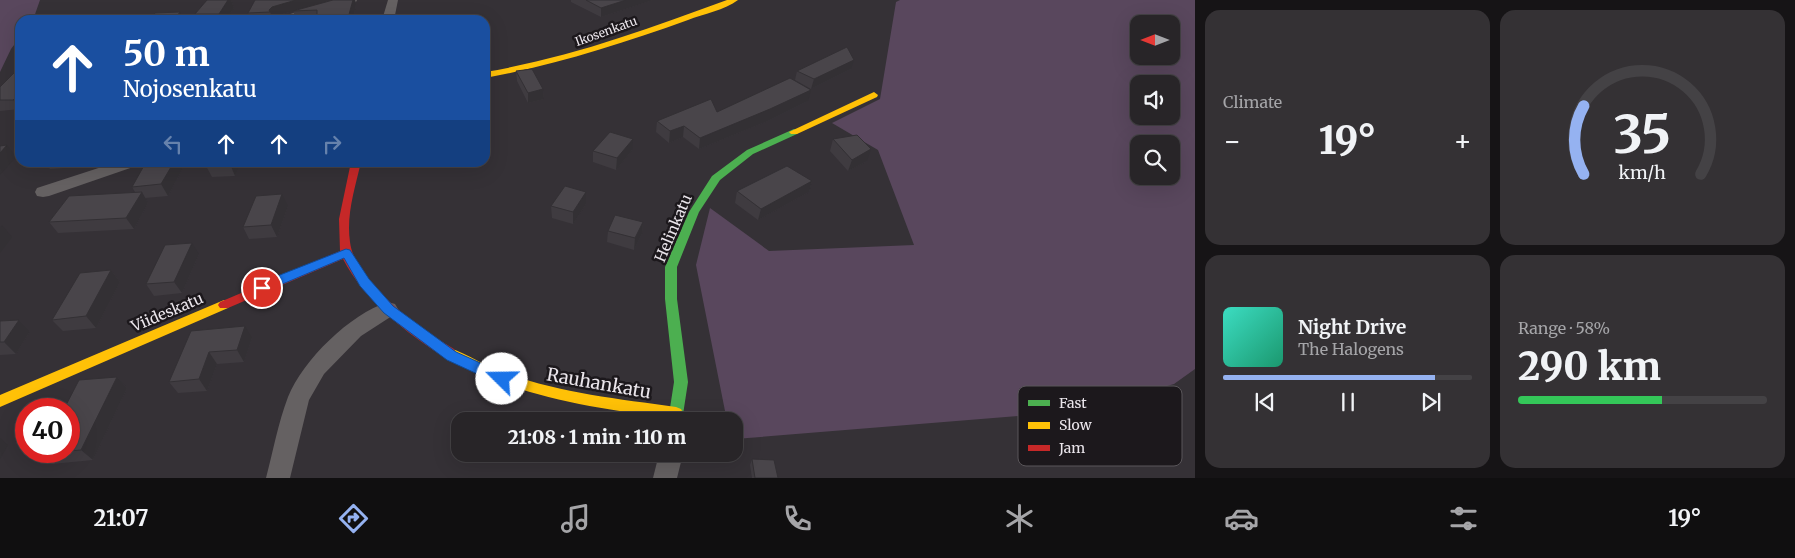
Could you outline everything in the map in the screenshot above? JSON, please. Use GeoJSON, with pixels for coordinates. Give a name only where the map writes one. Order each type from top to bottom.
{"type":"FeatureCollection","features":[{"type":"Feature","properties":{"kind":"street"},"geometry":{"type":"LineString","coordinates":[[298,15],[352,0]]}},
{"type":"Feature","properties":{"kind":"street"},"geometry":{"type":"LineString","coordinates":[[389,15],[393,0]]}},
{"type":"Feature","properties":{"kind":"street","name":"Ikosenkatu"},"geometry":{"type":"LineString","coordinates":[[490,74],[559,62],[734,0]]}},
{"type":"Feature","properties":{"kind":"street","name":"Helinkatu"},"geometry":{"type":"LineString","coordinates":[[677,412],[681,382],[671,299],[671,267],[694,212],[704,194],[716,178],[750,152],[874,95]]}},
{"type":"Feature","properties":{"kind":"street"},"geometry":{"type":"LineString","coordinates":[[43,192],[119,167]]}},
{"type":"Feature","properties":{"kind":"street"},"geometry":{"type":"LineString","coordinates":[[346,253],[345,221],[355,167]]}},
{"type":"Feature","properties":{"kind":"street","name":"Rauhankatu"},"geometry":{"type":"LineString","coordinates":[[346,253],[365,282],[388,309],[452,356],[488,374],[530,388],[574,399],[648,412]]}},
{"type":"Feature","properties":{"kind":"street","name":"Viideskatu"},"geometry":{"type":"LineString","coordinates":[[0,401],[314,265],[346,253]]}},
{"type":"Feature","properties":{"kind":"street"},"geometry":{"type":"LineString","coordinates":[[278,478],[300,398],[318,368],[354,330],[388,309]]}},
{"type":"Feature","properties":{"kind":"street"},"geometry":{"type":"LineString","coordinates":[[665,478],[669,462]]}},
{"type":"Feature","properties":{"kind":"shaded area"},"geometry":{"type":"Polygon","coordinates":[[[0,0],[40,0],[35,15],[15,15],[15,44],[0,72],[0,0]]]}},
{"type":"Feature","properties":{"kind":"shaded area"},"geometry":{"type":"Polygon","coordinates":[[[900,0],[1195,0],[1195,369],[1174,384],[1167,386],[1018,386],[1018,416],[743,438],[743,412],[725,412],[696,265],[710,208],[769,251],[914,245],[878,150],[832,123],[880,99],[896,2],[900,0]]]}},
{"type":"Feature","properties":{"kind":"building"},"geometry":{"type":"Polygon","coordinates":[[[207,0],[228,0],[219,14],[195,14],[207,0]]]}},
{"type":"Feature","properties":{"kind":"building"},"geometry":{"type":"Polygon","coordinates":[[[255,0],[296,0],[272,7],[269,10],[270,12],[248,13],[255,0]]]}},
{"type":"Feature","properties":{"kind":"building"},"geometry":{"type":"Polygon","coordinates":[[[333,0],[353,0],[349,15],[317,15],[317,10],[293,11],[333,0]]]}},
{"type":"Feature","properties":{"kind":"building"},"geometry":{"type":"Polygon","coordinates":[[[586,0],[626,0],[601,8],[586,0]]]}},
{"type":"Feature","properties":{"kind":"building"},"geometry":{"type":"Polygon","coordinates":[[[180,12],[178,15],[153,15],[155,13],[180,12]]]}},
{"type":"Feature","properties":{"kind":"building"},"geometry":{"type":"Polygon","coordinates":[[[847,47],[854,60],[814,79],[797,71],[847,47]]]}},
{"type":"Feature","properties":{"kind":"building"},"geometry":{"type":"Polygon","coordinates":[[[532,69],[543,89],[528,93],[516,71],[532,69]]]}},
{"type":"Feature","properties":{"kind":"building"},"geometry":{"type":"Polygon","coordinates":[[[15,72],[15,98],[13,100],[0,100],[0,87],[15,72]]]}},
{"type":"Feature","properties":{"kind":"building"},"geometry":{"type":"Polygon","coordinates":[[[790,78],[811,90],[700,138],[684,126],[670,131],[657,121],[711,99],[717,112],[790,78]]]}},
{"type":"Feature","properties":{"kind":"building"},"geometry":{"type":"Polygon","coordinates":[[[610,132],[633,139],[617,158],[593,151],[610,132]]]}},
{"type":"Feature","properties":{"kind":"building"},"geometry":{"type":"Polygon","coordinates":[[[857,135],[871,149],[852,160],[833,139],[857,135]]]}},
{"type":"Feature","properties":{"kind":"building"},"geometry":{"type":"Polygon","coordinates":[[[7,145],[0,153],[0,146],[7,145]]]}},
{"type":"Feature","properties":{"kind":"building"},"geometry":{"type":"Polygon","coordinates":[[[787,166],[812,181],[761,209],[737,191],[787,166]]]}},
{"type":"Feature","properties":{"kind":"building"},"geometry":{"type":"Polygon","coordinates":[[[143,167],[171,167],[161,184],[132,187],[143,167]]]}},
{"type":"Feature","properties":{"kind":"building"},"geometry":{"type":"Polygon","coordinates":[[[565,186],[586,192],[573,212],[551,206],[565,186]]]}},
{"type":"Feature","properties":{"kind":"building"},"geometry":{"type":"Polygon","coordinates":[[[142,192],[126,218],[49,222],[69,196],[142,192]]]}},
{"type":"Feature","properties":{"kind":"building"},"geometry":{"type":"Polygon","coordinates":[[[282,194],[271,225],[243,227],[256,196],[282,194]]]}},
{"type":"Feature","properties":{"kind":"building"},"geometry":{"type":"Polygon","coordinates":[[[615,215],[643,222],[635,238],[608,231],[615,215]]]}},
{"type":"Feature","properties":{"kind":"building"},"geometry":{"type":"Polygon","coordinates":[[[192,243],[174,282],[146,284],[165,245],[192,243]]]}},
{"type":"Feature","properties":{"kind":"building"},"geometry":{"type":"Polygon","coordinates":[[[111,270],[86,316],[52,320],[80,273],[111,270]]]}},
{"type":"Feature","properties":{"kind":"building"},"geometry":{"type":"Polygon","coordinates":[[[19,320],[4,342],[0,342],[0,321],[19,320]]]}},
{"type":"Feature","properties":{"kind":"building"},"geometry":{"type":"Polygon","coordinates":[[[245,326],[237,350],[209,352],[199,379],[169,382],[191,331],[245,326]]]}},
{"type":"Feature","properties":{"kind":"building"},"geometry":{"type":"Polygon","coordinates":[[[117,377],[80,450],[80,398],[70,398],[79,380],[117,377]]]}},
{"type":"Feature","properties":{"kind":"building"},"geometry":{"type":"Polygon","coordinates":[[[752,459],[774,460],[778,478],[755,478],[752,459]]]}},
{"type":"Feature","properties":{"kind":"traffic: fast"},"geometry":{"type":"LineString","coordinates":[[676,412],[681,382],[671,299],[671,267],[694,212],[716,178],[750,152],[794,132]]}},
{"type":"Feature","properties":{"kind":"traffic: slow"},"geometry":{"type":"LineString","coordinates":[[490,74],[549,62],[611,44],[734,0]]}},
{"type":"Feature","properties":{"kind":"traffic: slow"},"geometry":{"type":"LineString","coordinates":[[794,132],[874,95]]}},
{"type":"Feature","properties":{"kind":"traffic: slow"},"geometry":{"type":"LineString","coordinates":[[0,401],[224,305]]}},
{"type":"Feature","properties":{"kind":"traffic: slow"},"geometry":{"type":"LineString","coordinates":[[449,353],[502,379],[530,388],[588,400],[669,412]]}},
{"type":"Feature","properties":{"kind":"traffic: jam"},"geometry":{"type":"LineString","coordinates":[[355,167],[348,195],[343,231],[346,253],[349,260],[357,273],[391,311],[413,329],[449,353]]}},
{"type":"Feature","properties":{"kind":"traffic: jam"},"geometry":{"type":"LineString","coordinates":[[224,305],[346,253]]}},
{"type":"Feature","properties":{"kind":"route"},"geometry":{"type":"LineString","coordinates":[[262,288],[346,253],[365,282],[388,309],[452,356],[502,379]]}}]}
